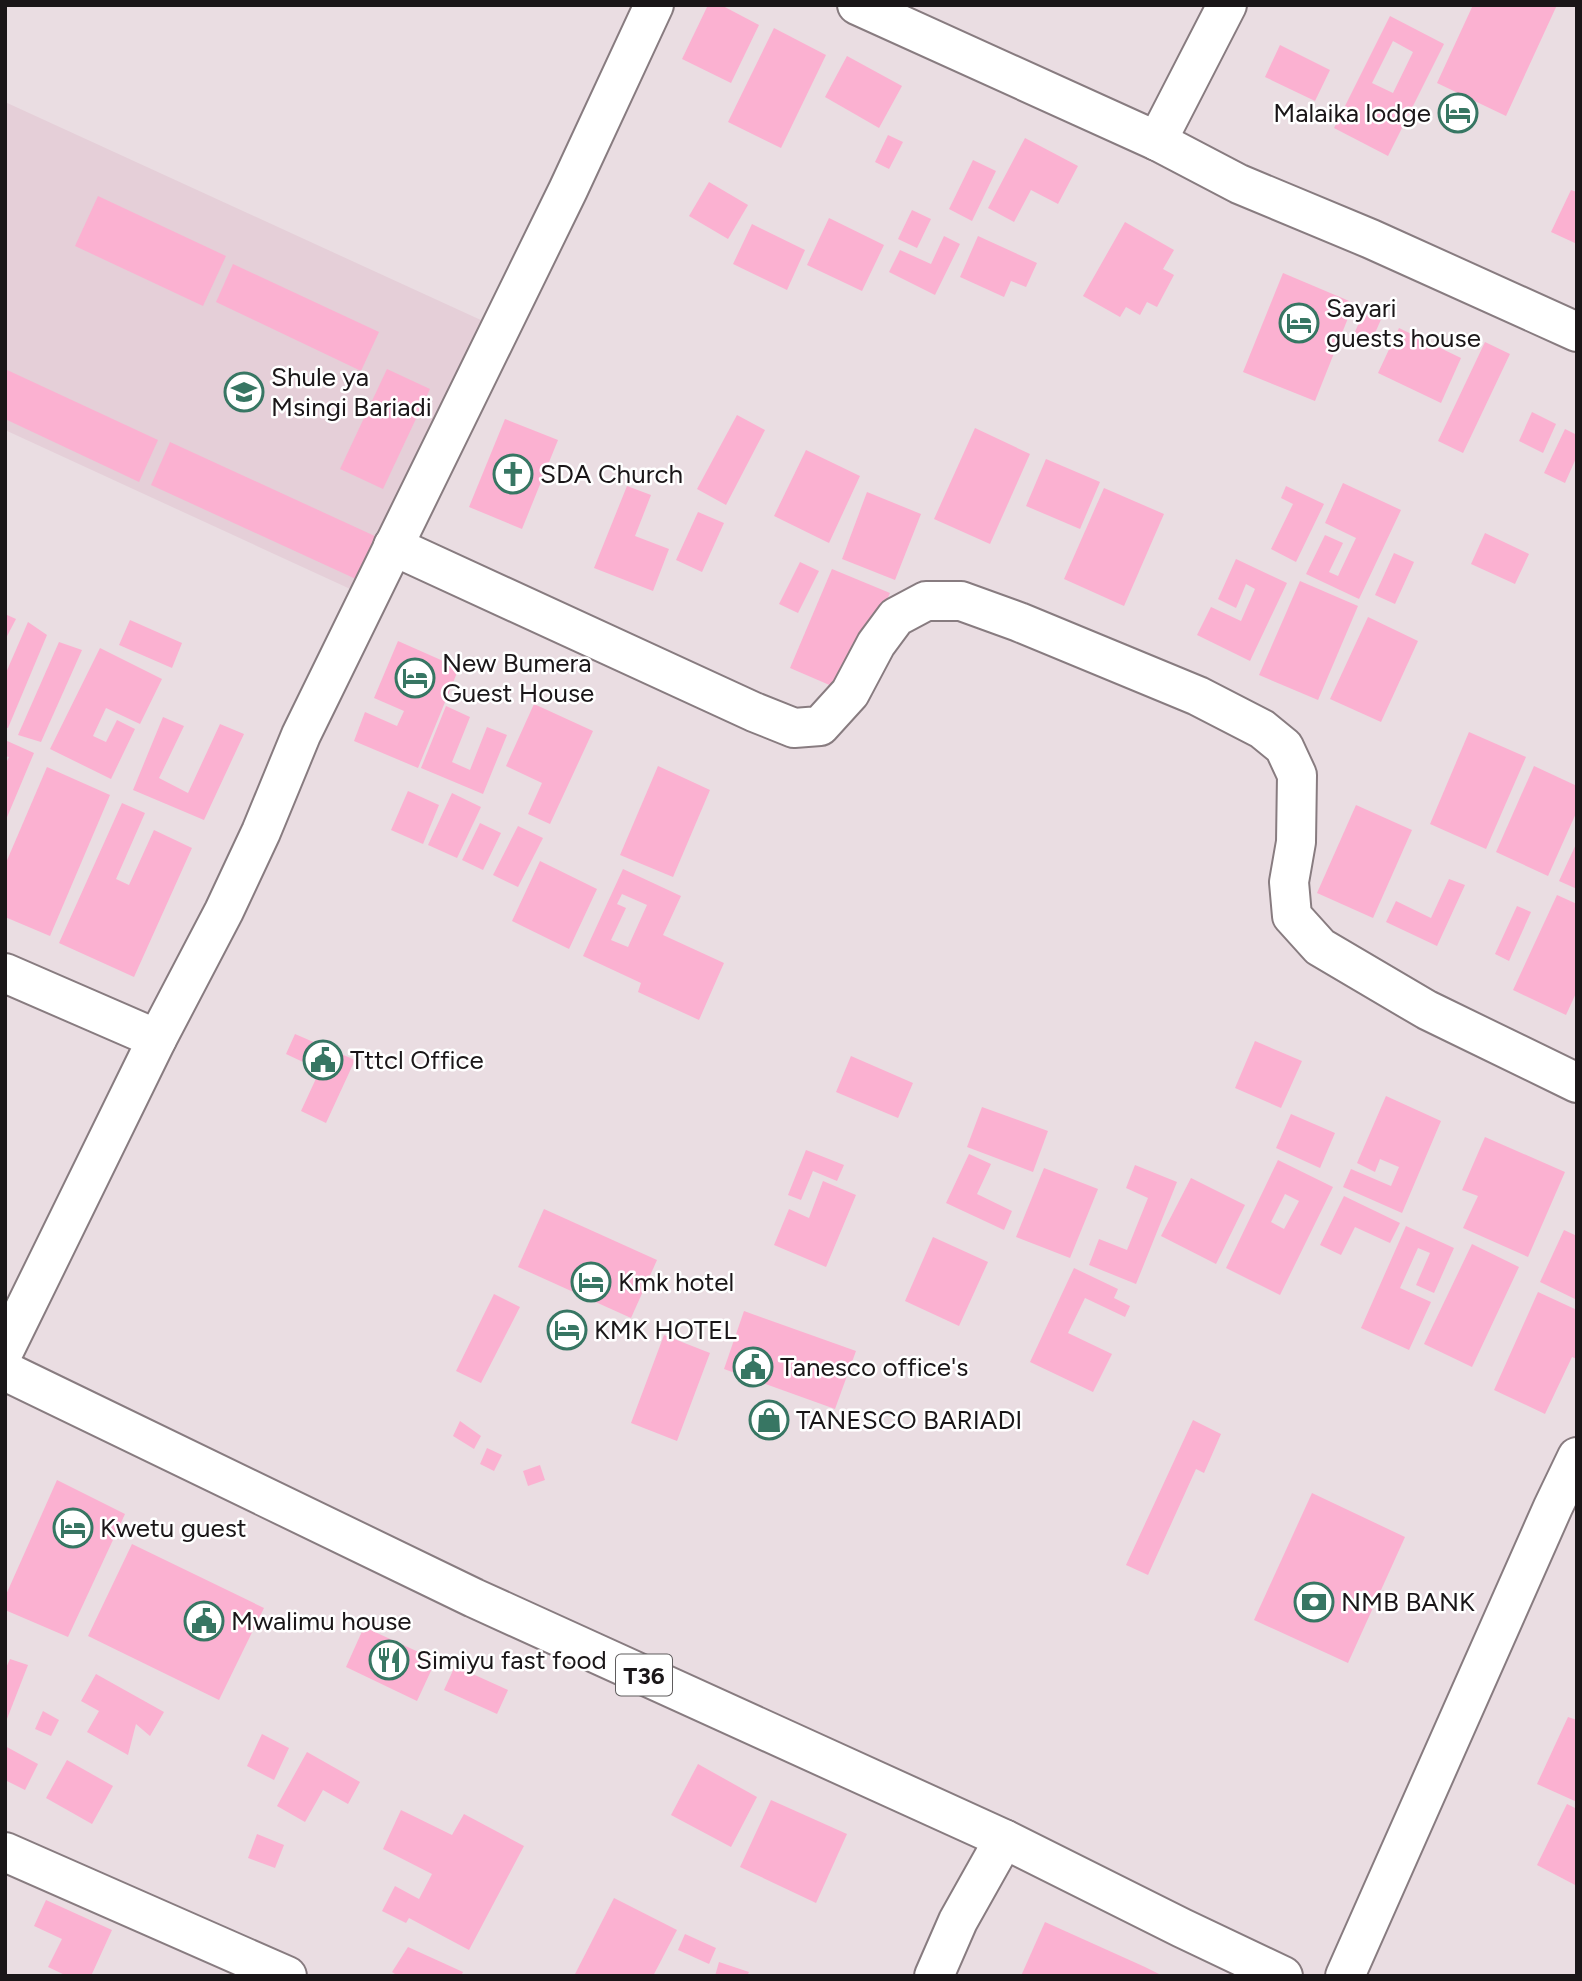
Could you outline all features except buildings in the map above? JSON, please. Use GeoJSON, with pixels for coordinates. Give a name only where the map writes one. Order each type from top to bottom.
{"type":"FeatureCollection","features":[{"type":"Feature","properties":{"kind":"main road"},"geometry":{"type":"LineString","coordinates":[[5,1349],[157,1039],[224,911],[261,832],[301,734],[568,190],[654,5]]}},
{"type":"Feature","properties":{"kind":"main road"},"geometry":{"type":"LineString","coordinates":[[856,5],[1157,141],[1239,184],[1371,239],[1577,332]]}},
{"type":"Feature","properties":{"kind":"main road"},"geometry":{"type":"LineString","coordinates":[[1157,141],[1227,5]]}},
{"type":"Feature","properties":{"kind":"main road"},"geometry":{"type":"LineString","coordinates":[[393,546],[794,728],[821,726],[850,693],[876,644],[896,617],[926,601],[961,601],[1019,621],[1198,696],[1262,729],[1284,747],[1297,775],[1296,842],[1289,882],[1292,916],[1320,947],[1427,1010],[1577,1083]]}},
{"type":"Feature","properties":{"kind":"main road"},"geometry":{"type":"LineString","coordinates":[[5,974],[157,1039]]}},
{"type":"Feature","properties":{"kind":"main road","name":"T36"},"geometry":{"type":"LineString","coordinates":[[5,1371],[474,1598],[1004,1839],[1283,1976]]}},
{"type":"Feature","properties":{"kind":"main road"},"geometry":{"type":"LineString","coordinates":[[1345,1976],[1577,1457]]}},
{"type":"Feature","properties":{"kind":"main road"},"geometry":{"type":"LineString","coordinates":[[934,1976],[958,1921],[1004,1839]]}},
{"type":"Feature","properties":{"kind":"main road"},"geometry":{"type":"LineString","coordinates":[[5,1852],[286,1976]]}},
{"type":"Feature","properties":{"kind":"shaded area"},"geometry":{"type":"Polygon","coordinates":[[[5,102],[483,321],[359,593],[5,430],[5,102]]]}},
{"type":"Feature","properties":{"kind":"place","name":"Malaika lodge"},"geometry":{"type":"Point","coordinates":[1458,113]}},
{"type":"Feature","properties":{"kind":"place","name":"Sayari guests house"},"geometry":{"type":"Point","coordinates":[1299,323]}},
{"type":"Feature","properties":{"kind":"place","name":"Shule ya Msingi Bariadi"},"geometry":{"type":"Point","coordinates":[244,392]}},
{"type":"Feature","properties":{"kind":"place","name":"SDA Church"},"geometry":{"type":"Point","coordinates":[513,474]}},
{"type":"Feature","properties":{"kind":"place","name":"New Bumera Guest House"},"geometry":{"type":"Point","coordinates":[415,678]}},
{"type":"Feature","properties":{"kind":"place","name":"Tttcl Office"},"geometry":{"type":"Point","coordinates":[323,1060]}},
{"type":"Feature","properties":{"kind":"place","name":"Kmk hotel"},"geometry":{"type":"Point","coordinates":[591,1282]}},
{"type":"Feature","properties":{"kind":"place","name":"KMK HOTEL"},"geometry":{"type":"Point","coordinates":[567,1330]}},
{"type":"Feature","properties":{"kind":"place","name":"Tanesco office's"},"geometry":{"type":"Point","coordinates":[753,1367]}},
{"type":"Feature","properties":{"kind":"place","name":"TANESCO BARIADI"},"geometry":{"type":"Point","coordinates":[769,1420]}},
{"type":"Feature","properties":{"kind":"place","name":"Kwetu guest"},"geometry":{"type":"Point","coordinates":[73,1528]}},
{"type":"Feature","properties":{"kind":"place","name":"NMB BANK"},"geometry":{"type":"Point","coordinates":[1314,1602]}},
{"type":"Feature","properties":{"kind":"place","name":"Mwalimu house"},"geometry":{"type":"Point","coordinates":[204,1621]}},
{"type":"Feature","properties":{"kind":"place","name":"Simiyu fast food"},"geometry":{"type":"Point","coordinates":[389,1660]}}]}
